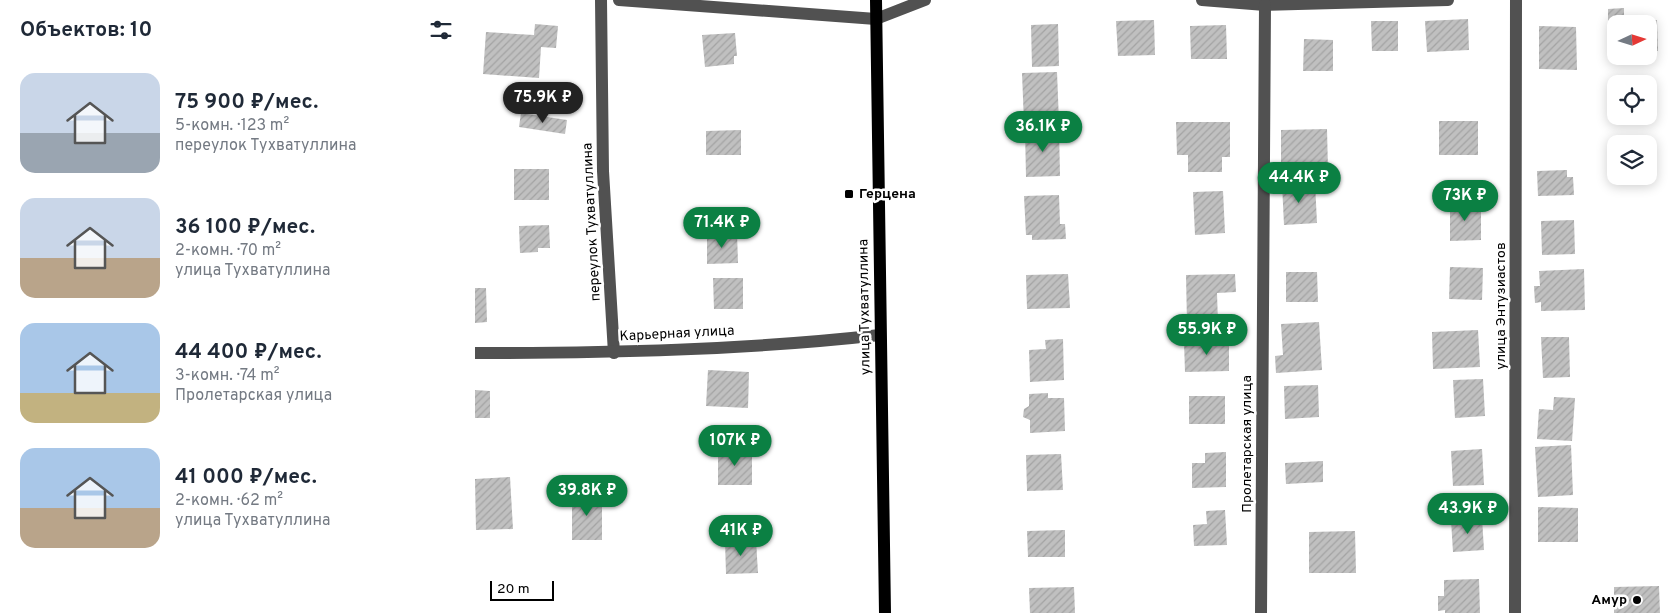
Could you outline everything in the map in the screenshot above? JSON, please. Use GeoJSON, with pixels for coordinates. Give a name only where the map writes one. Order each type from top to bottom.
{"type":"FeatureCollection","features":[{"type":"Feature","properties":{"kind":"main road","name":"улица Тухватуллина"},"geometry":{"type":"LineString","coordinates":[[876,0],[885,613]]}},
{"type":"Feature","properties":{"kind":"street","name":"переулок Тухватуллина"},"geometry":{"type":"LineString","coordinates":[[601,0],[603,171],[614,353]]}},
{"type":"Feature","properties":{"kind":"street"},"geometry":{"type":"LineString","coordinates":[[619,0],[876,19],[925,0]]}},
{"type":"Feature","properties":{"kind":"street"},"geometry":{"type":"LineString","coordinates":[[1202,0],[1265,6],[1449,0]]}},
{"type":"Feature","properties":{"kind":"street","name":"улица Энтузиастов"},"geometry":{"type":"LineString","coordinates":[[1515,613],[1516,0]]}},
{"type":"Feature","properties":{"kind":"street","name":"Пролетарская улица"},"geometry":{"type":"LineString","coordinates":[[1261,613],[1265,6]]}},
{"type":"Feature","properties":{"kind":"street","name":"Карьерная улица"},"geometry":{"type":"LineString","coordinates":[[475,353],[614,353],[820,342],[881,335]]}},
{"type":"Feature","properties":{"kind":"building"},"geometry":{"type":"Polygon","coordinates":[[[1624,8],[1624,15],[1608,15],[1608,9],[1624,8]]]}},
{"type":"Feature","properties":{"kind":"building"},"geometry":{"type":"Polygon","coordinates":[[[1468,19],[1469,50],[1427,52],[1425,21],[1468,19]]]}},
{"type":"Feature","properties":{"kind":"building"},"geometry":{"type":"Polygon","coordinates":[[[1154,20],[1155,55],[1118,56],[1116,21],[1154,20]]]}},
{"type":"Feature","properties":{"kind":"building"},"geometry":{"type":"Polygon","coordinates":[[[1371,21],[1398,21],[1398,51],[1372,51],[1371,21]]]}},
{"type":"Feature","properties":{"kind":"building"},"geometry":{"type":"Polygon","coordinates":[[[535,24],[558,26],[556,48],[541,47],[539,78],[483,74],[486,32],[534,35],[535,24]]]}},
{"type":"Feature","properties":{"kind":"building"},"geometry":{"type":"Polygon","coordinates":[[[1058,24],[1059,66],[1032,67],[1031,25],[1058,24]]]}},
{"type":"Feature","properties":{"kind":"building"},"geometry":{"type":"Polygon","coordinates":[[[1226,25],[1227,59],[1191,59],[1190,26],[1226,25]]]}},
{"type":"Feature","properties":{"kind":"building"},"geometry":{"type":"Polygon","coordinates":[[[1539,26],[1576,27],[1577,70],[1539,69],[1539,26]]]}},
{"type":"Feature","properties":{"kind":"building"},"geometry":{"type":"Polygon","coordinates":[[[735,33],[737,56],[734,56],[734,64],[705,67],[702,35],[735,33]]]}},
{"type":"Feature","properties":{"kind":"building"},"geometry":{"type":"Polygon","coordinates":[[[1304,39],[1333,40],[1333,71],[1303,71],[1304,39]]]}},
{"type":"Feature","properties":{"kind":"building"},"geometry":{"type":"Polygon","coordinates":[[[1057,72],[1059,122],[1024,123],[1022,73],[1057,72]]]}},
{"type":"Feature","properties":{"kind":"building"},"geometry":{"type":"Polygon","coordinates":[[[521,113],[567,120],[565,134],[519,127],[521,113]]]}},
{"type":"Feature","properties":{"kind":"building"},"geometry":{"type":"Polygon","coordinates":[[[1439,121],[1478,121],[1478,155],[1439,155],[1439,121]]]}},
{"type":"Feature","properties":{"kind":"building"},"geometry":{"type":"Polygon","coordinates":[[[1176,122],[1230,122],[1230,157],[1222,157],[1222,172],[1188,172],[1188,155],[1177,155],[1176,122]]]}},
{"type":"Feature","properties":{"kind":"building"},"geometry":{"type":"Polygon","coordinates":[[[1059,129],[1060,176],[1026,177],[1025,130],[1059,129]]]}},
{"type":"Feature","properties":{"kind":"building"},"geometry":{"type":"Polygon","coordinates":[[[1327,129],[1328,170],[1281,171],[1281,130],[1327,129]]]}},
{"type":"Feature","properties":{"kind":"building"},"geometry":{"type":"Polygon","coordinates":[[[741,130],[741,155],[706,155],[706,131],[741,130]]]}},
{"type":"Feature","properties":{"kind":"building"},"geometry":{"type":"Polygon","coordinates":[[[514,169],[549,169],[549,200],[514,200],[514,169]]]}},
{"type":"Feature","properties":{"kind":"building"},"geometry":{"type":"Polygon","coordinates":[[[1567,170],[1567,177],[1573,177],[1574,195],[1538,196],[1537,171],[1567,170]]]}},
{"type":"Feature","properties":{"kind":"building"},"geometry":{"type":"Polygon","coordinates":[[[1315,183],[1317,223],[1284,225],[1282,184],[1315,183]]]}},
{"type":"Feature","properties":{"kind":"building"},"geometry":{"type":"Polygon","coordinates":[[[1223,191],[1225,233],[1195,235],[1193,192],[1223,191]]]}},
{"type":"Feature","properties":{"kind":"building"},"geometry":{"type":"Polygon","coordinates":[[[1059,195],[1060,224],[1065,224],[1066,239],[1032,240],[1032,235],[1026,235],[1024,196],[1059,195]]]}},
{"type":"Feature","properties":{"kind":"building"},"geometry":{"type":"Polygon","coordinates":[[[1450,204],[1481,204],[1481,240],[1450,241],[1450,204]]]}},
{"type":"Feature","properties":{"kind":"building"},"geometry":{"type":"Polygon","coordinates":[[[1574,220],[1575,254],[1542,255],[1541,221],[1574,220]]]}},
{"type":"Feature","properties":{"kind":"building"},"geometry":{"type":"Polygon","coordinates":[[[549,225],[550,248],[538,248],[538,252],[520,253],[519,226],[549,225]]]}},
{"type":"Feature","properties":{"kind":"building"},"geometry":{"type":"Polygon","coordinates":[[[737,233],[738,263],[707,264],[707,234],[737,233]]]}},
{"type":"Feature","properties":{"kind":"building"},"geometry":{"type":"Polygon","coordinates":[[[1450,267],[1483,268],[1482,300],[1449,299],[1450,267]]]}},
{"type":"Feature","properties":{"kind":"building"},"geometry":{"type":"Polygon","coordinates":[[[1584,269],[1585,310],[1541,311],[1541,302],[1535,303],[1534,286],[1540,286],[1539,271],[1584,269]]]}},
{"type":"Feature","properties":{"kind":"building"},"geometry":{"type":"Polygon","coordinates":[[[1286,272],[1317,272],[1318,302],[1286,302],[1286,272]]]}},
{"type":"Feature","properties":{"kind":"building"},"geometry":{"type":"Polygon","coordinates":[[[1068,274],[1070,308],[1027,309],[1026,275],[1068,274]]]}},
{"type":"Feature","properties":{"kind":"building"},"geometry":{"type":"Polygon","coordinates":[[[1235,274],[1236,292],[1217,293],[1218,323],[1187,324],[1186,275],[1235,274]]]}},
{"type":"Feature","properties":{"kind":"building"},"geometry":{"type":"Polygon","coordinates":[[[713,278],[743,278],[743,309],[714,309],[713,278]]]}},
{"type":"Feature","properties":{"kind":"building"},"geometry":{"type":"Polygon","coordinates":[[[475,288],[486,288],[487,322],[475,323],[475,288]]]}},
{"type":"Feature","properties":{"kind":"building"},"geometry":{"type":"Polygon","coordinates":[[[1319,322],[1322,370],[1276,373],[1275,356],[1283,355],[1281,324],[1319,322]]]}},
{"type":"Feature","properties":{"kind":"building"},"geometry":{"type":"Polygon","coordinates":[[[1478,330],[1480,367],[1433,369],[1432,332],[1478,330]]]}},
{"type":"Feature","properties":{"kind":"building"},"geometry":{"type":"Polygon","coordinates":[[[1541,337],[1569,337],[1570,377],[1543,378],[1541,337]]]}},
{"type":"Feature","properties":{"kind":"building"},"geometry":{"type":"Polygon","coordinates":[[[1063,339],[1064,380],[1030,382],[1029,350],[1046,349],[1045,340],[1063,339]]]}},
{"type":"Feature","properties":{"kind":"building"},"geometry":{"type":"Polygon","coordinates":[[[1229,341],[1229,371],[1185,372],[1184,342],[1229,341]]]}},
{"type":"Feature","properties":{"kind":"building"},"geometry":{"type":"Polygon","coordinates":[[[708,370],[749,372],[748,408],[706,406],[708,370]]]}},
{"type":"Feature","properties":{"kind":"building"},"geometry":{"type":"Polygon","coordinates":[[[1483,379],[1485,416],[1455,418],[1453,380],[1483,379]]]}},
{"type":"Feature","properties":{"kind":"building"},"geometry":{"type":"Polygon","coordinates":[[[1318,385],[1319,417],[1285,419],[1284,386],[1318,385]]]}},
{"type":"Feature","properties":{"kind":"building"},"geometry":{"type":"Polygon","coordinates":[[[475,390],[490,391],[490,418],[475,418],[475,390]]]}},
{"type":"Feature","properties":{"kind":"building"},"geometry":{"type":"Polygon","coordinates":[[[1048,393],[1048,398],[1064,398],[1065,431],[1030,433],[1030,420],[1023,417],[1024,409],[1029,406],[1029,394],[1048,393]]]}},
{"type":"Feature","properties":{"kind":"building"},"geometry":{"type":"Polygon","coordinates":[[[1189,396],[1225,396],[1225,424],[1189,424],[1189,396]]]}},
{"type":"Feature","properties":{"kind":"building"},"geometry":{"type":"Polygon","coordinates":[[[1554,397],[1575,398],[1572,441],[1537,439],[1539,409],[1553,410],[1554,397]]]}},
{"type":"Feature","properties":{"kind":"building"},"geometry":{"type":"Polygon","coordinates":[[[1571,445],[1573,495],[1538,497],[1535,447],[1571,445]]]}},
{"type":"Feature","properties":{"kind":"building"},"geometry":{"type":"Polygon","coordinates":[[[718,448],[752,448],[752,485],[718,485],[718,448]]]}},
{"type":"Feature","properties":{"kind":"building"},"geometry":{"type":"Polygon","coordinates":[[[1482,449],[1484,485],[1453,486],[1451,451],[1482,449]]]}},
{"type":"Feature","properties":{"kind":"building"},"geometry":{"type":"Polygon","coordinates":[[[1226,452],[1226,487],[1192,488],[1192,463],[1205,463],[1205,453],[1226,452]]]}},
{"type":"Feature","properties":{"kind":"building"},"geometry":{"type":"Polygon","coordinates":[[[1061,454],[1063,490],[1027,491],[1026,455],[1061,454]]]}},
{"type":"Feature","properties":{"kind":"building"},"geometry":{"type":"Polygon","coordinates":[[[1323,461],[1323,482],[1286,484],[1285,463],[1323,461]]]}},
{"type":"Feature","properties":{"kind":"building"},"geometry":{"type":"Polygon","coordinates":[[[510,477],[513,529],[476,530],[475,479],[510,477]]]}},
{"type":"Feature","properties":{"kind":"building"},"geometry":{"type":"Polygon","coordinates":[[[572,494],[602,494],[602,540],[572,540],[572,494]]]}},
{"type":"Feature","properties":{"kind":"building"},"geometry":{"type":"Polygon","coordinates":[[[1538,507],[1578,508],[1578,542],[1538,542],[1538,507]]]}},
{"type":"Feature","properties":{"kind":"building"},"geometry":{"type":"Polygon","coordinates":[[[1225,510],[1227,545],[1194,546],[1193,525],[1207,524],[1206,511],[1225,510]]]}},
{"type":"Feature","properties":{"kind":"building"},"geometry":{"type":"Polygon","coordinates":[[[1482,518],[1484,550],[1453,552],[1451,520],[1482,518]]]}},
{"type":"Feature","properties":{"kind":"building"},"geometry":{"type":"Polygon","coordinates":[[[1065,530],[1065,557],[1028,557],[1027,531],[1065,530]]]}},
{"type":"Feature","properties":{"kind":"building"},"geometry":{"type":"Polygon","coordinates":[[[1355,531],[1356,573],[1309,573],[1309,532],[1355,531]]]}},
{"type":"Feature","properties":{"kind":"building"},"geometry":{"type":"Polygon","coordinates":[[[756,540],[758,573],[726,574],[725,541],[756,540]]]}},
{"type":"Feature","properties":{"kind":"building"},"geometry":{"type":"Polygon","coordinates":[[[1479,579],[1480,613],[1445,613],[1445,610],[1438,611],[1438,596],[1444,596],[1444,580],[1479,579]]]}},
{"type":"Feature","properties":{"kind":"building","name":"Амур"},"geometry":{"type":"Polygon","coordinates":[[[1659,586],[1660,613],[1614,613],[1614,587],[1659,586]]]}},
{"type":"Feature","properties":{"kind":"building"},"geometry":{"type":"Polygon","coordinates":[[[1074,587],[1075,613],[1030,613],[1029,588],[1074,587]]]}},
{"type":"Feature","properties":{"kind":"place","name":"Герцена"},"geometry":{"type":"Point","coordinates":[849,194]}},
{"type":"Feature","properties":{"kind":"place","name":"Амур"},"geometry":{"type":"Point","coordinates":[1637,600]}}]}
